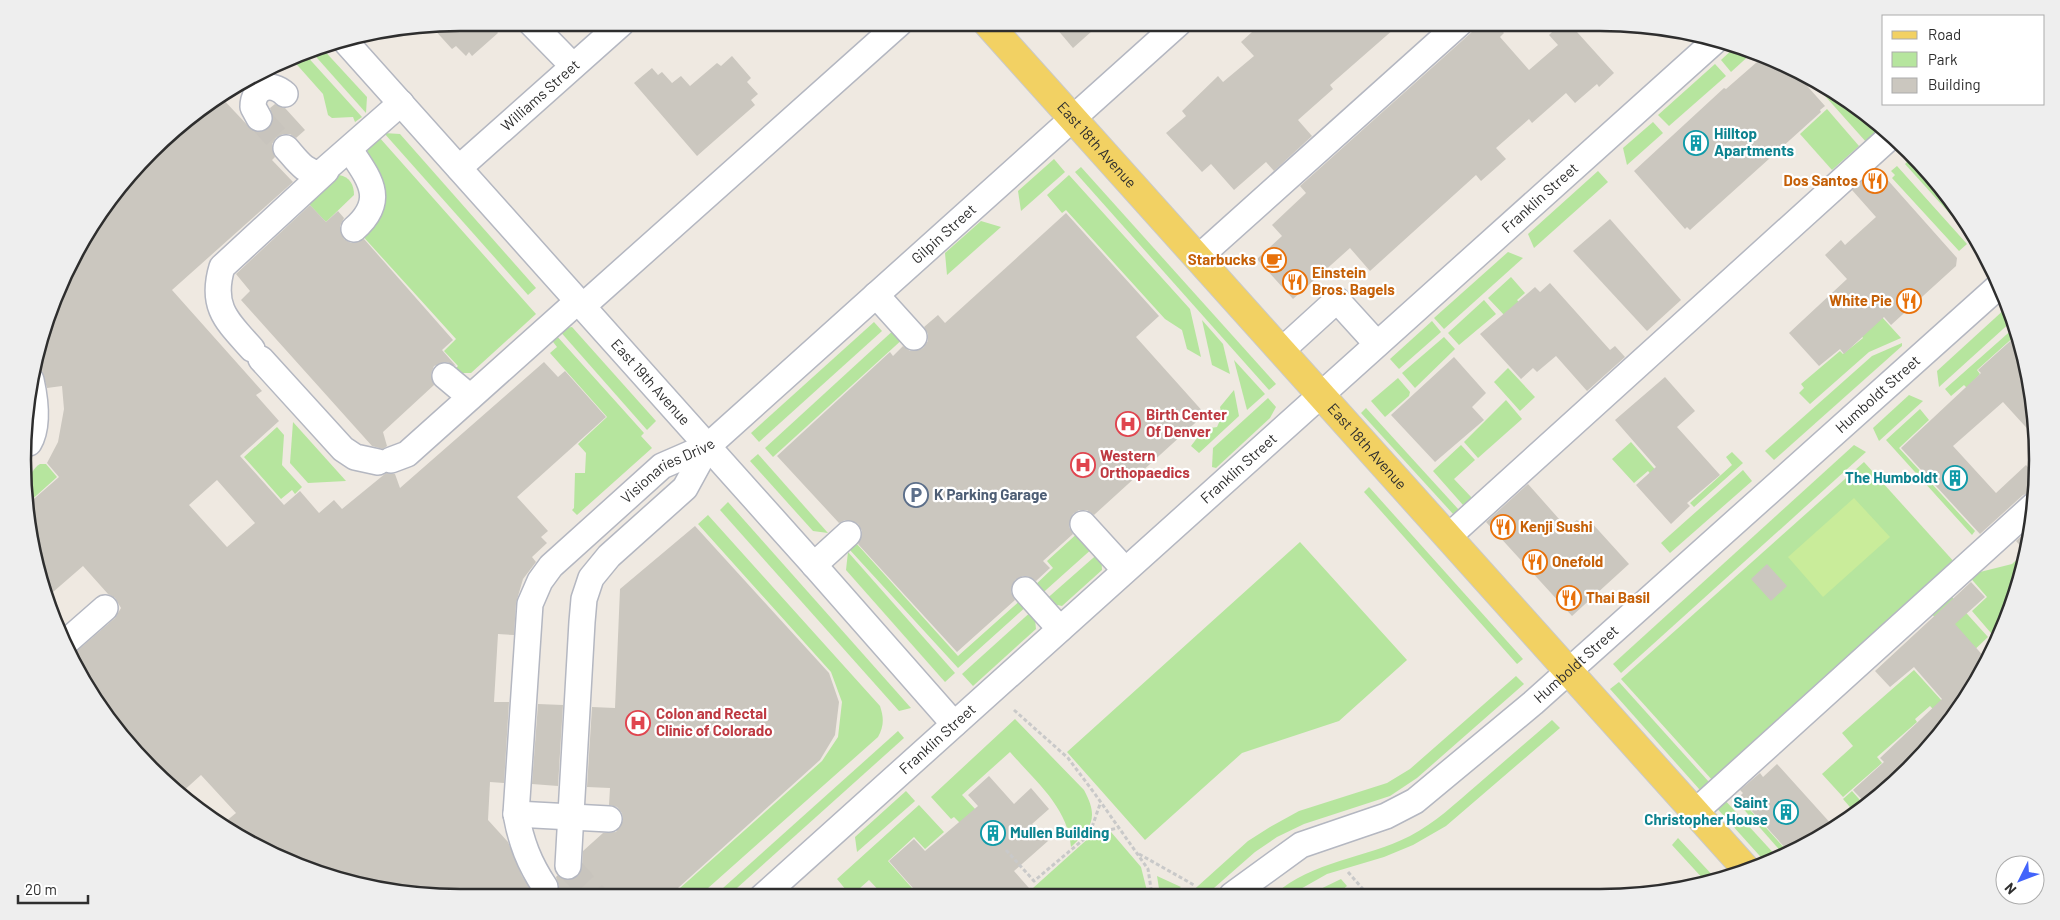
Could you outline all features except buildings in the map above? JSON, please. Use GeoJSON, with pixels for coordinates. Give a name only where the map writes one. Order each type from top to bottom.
{"type":"FeatureCollection","features":[{"type":"Feature","properties":{"kind":"main road","name":"East 18th Avenue"},"geometry":{"type":"LineString","coordinates":[[995,31],[1742,864]]}},
{"type":"Feature","properties":{"kind":"street"},"geometry":{"type":"LineString","coordinates":[[540,31],[573,66]]}},
{"type":"Feature","properties":{"kind":"street","name":"Williams Street"},"geometry":{"type":"LineString","coordinates":[[459,168],[612,31]]}},
{"type":"Feature","properties":{"kind":"street"},"geometry":{"type":"LineString","coordinates":[[400,103],[222,267],[217,284],[217,301],[222,314],[343,449],[355,457],[384,461],[407,454],[890,31]]}},
{"type":"Feature","properties":{"kind":"street","name":"Gilpin Street"},"geometry":{"type":"LineString","coordinates":[[708,446],[1169,31]]}},
{"type":"Feature","properties":{"kind":"street"},"geometry":{"type":"LineString","coordinates":[[1198,258],[1450,31]]}},
{"type":"Feature","properties":{"kind":"street","name":"East 19th Avenue"},"geometry":{"type":"LineString","coordinates":[[349,46],[708,446],[954,724]]}},
{"type":"Feature","properties":{"kind":"street","name":"Franklin Street"},"geometry":{"type":"LineString","coordinates":[[770,889],[1710,46]]}},
{"type":"Feature","properties":{"kind":"street"},"geometry":{"type":"LineString","coordinates":[[259,118],[253,107],[253,101],[259,91],[264,88],[276,87],[286,94]]}},
{"type":"Feature","properties":{"kind":"street"},"geometry":{"type":"LineString","coordinates":[[1448,537],[1886,141]]}},
{"type":"Feature","properties":{"kind":"street"},"geometry":{"type":"LineString","coordinates":[[286,148],[310,172],[321,173],[341,156]]}},
{"type":"Feature","properties":{"kind":"street"},"geometry":{"type":"LineString","coordinates":[[341,156],[370,183],[373,204],[367,216],[349,223]]}},
{"type":"Feature","properties":{"kind":"street","name":"Humboldt Street"},"geometry":{"type":"LineString","coordinates":[[1240,889],[1301,845],[1386,816],[1415,801],[1568,671],[1994,291]]}},
{"type":"Feature","properties":{"kind":"street"},"geometry":{"type":"LineString","coordinates":[[876,295],[914,337]]}},
{"type":"Feature","properties":{"kind":"street"},"geometry":{"type":"LineString","coordinates":[[1281,351],[1337,300],[1377,344]]}},
{"type":"Feature","properties":{"kind":"street"},"geometry":{"type":"LineString","coordinates":[[441,379],[466,401]]}},
{"type":"Feature","properties":{"kind":"street"},"geometry":{"type":"LineString","coordinates":[[32,438],[34,413]]}},
{"type":"Feature","properties":{"kind":"street","name":"Visionaries Drive"},"geometry":{"type":"LineString","coordinates":[[545,887],[529,862],[521,841],[516,814],[530,604],[540,581],[551,566],[662,466],[708,446]]}},
{"type":"Feature","properties":{"kind":"street","name":"Visionaries Drive"},"geometry":{"type":"LineString","coordinates":[[568,866],[582,612],[591,578],[609,556],[685,488],[708,446]]}},
{"type":"Feature","properties":{"kind":"street"},"geometry":{"type":"LineString","coordinates":[[1694,812],[2025,513]]}},
{"type":"Feature","properties":{"kind":"street"},"geometry":{"type":"LineString","coordinates":[[1084,524],[1125,570]]}},
{"type":"Feature","properties":{"kind":"street"},"geometry":{"type":"LineString","coordinates":[[814,565],[848,534]]}},
{"type":"Feature","properties":{"kind":"street"},"geometry":{"type":"LineString","coordinates":[[1025,590],[1060,629]]}},
{"type":"Feature","properties":{"kind":"street"},"geometry":{"type":"LineString","coordinates":[[70,639],[105,608]]}},
{"type":"Feature","properties":{"kind":"street"},"geometry":{"type":"LineString","coordinates":[[516,814],[608,819]]}},
{"type":"Feature","properties":{"kind":"path"},"geometry":{"type":"LineString","coordinates":[[1014,710],[1044,734],[1068,758],[1148,869],[1151,889]]}},
{"type":"Feature","properties":{"kind":"path"},"geometry":{"type":"LineString","coordinates":[[1090,834],[1100,804]]}},
{"type":"Feature","properties":{"kind":"path"},"geometry":{"type":"LineString","coordinates":[[1006,850],[1034,881],[1090,834],[1118,828]]}},
{"type":"Feature","properties":{"kind":"path"},"geometry":{"type":"LineString","coordinates":[[1137,853],[1194,885]]}},
{"type":"Feature","properties":{"kind":"path"},"geometry":{"type":"LineString","coordinates":[[1348,872],[1363,889]]}},
{"type":"Feature","properties":{"kind":"green space"},"geometry":{"type":"Polygon","coordinates":[[[1730,52],[1747,57],[1731,72],[1721,60],[1730,52]]]}},
{"type":"Feature","properties":{"kind":"green space"},"geometry":{"type":"Polygon","coordinates":[[[326,53],[367,97],[366,113],[316,56],[326,53]]]}},
{"type":"Feature","properties":{"kind":"green space"},"geometry":{"type":"Polygon","coordinates":[[[309,59],[362,117],[355,122],[353,117],[332,118],[328,115],[323,94],[296,64],[309,59]]]}},
{"type":"Feature","properties":{"kind":"green space"},"geometry":{"type":"Polygon","coordinates":[[[1715,64],[1726,76],[1669,126],[1658,115],[1715,64]]]}},
{"type":"Feature","properties":{"kind":"green space"},"geometry":{"type":"Polygon","coordinates":[[[1825,96],[1877,133],[1867,143],[1825,96]]]}},
{"type":"Feature","properties":{"kind":"green space"},"geometry":{"type":"Polygon","coordinates":[[[1827,109],[1859,146],[1832,170],[1800,134],[1827,109]]]}},
{"type":"Feature","properties":{"kind":"green space"},"geometry":{"type":"Polygon","coordinates":[[[1653,122],[1663,133],[1627,165],[1623,148],[1653,122]]]}},
{"type":"Feature","properties":{"kind":"green space"},"geometry":{"type":"Polygon","coordinates":[[[384,133],[400,134],[536,288],[528,295],[384,133]]]}},
{"type":"Feature","properties":{"kind":"green space"},"geometry":{"type":"Polygon","coordinates":[[[379,137],[536,314],[471,373],[459,373],[455,369],[458,366],[444,351],[456,339],[359,232],[368,149],[379,137]]]}},
{"type":"Feature","properties":{"kind":"green space"},"geometry":{"type":"Polygon","coordinates":[[[1054,159],[1065,172],[1021,211],[1018,191],[1054,159]]]}},
{"type":"Feature","properties":{"kind":"green space"},"geometry":{"type":"Polygon","coordinates":[[[1907,162],[1922,177],[1951,216],[1905,164],[1907,162]]]}},
{"type":"Feature","properties":{"kind":"green space"},"geometry":{"type":"Polygon","coordinates":[[[1897,166],[1967,244],[1959,251],[1892,178],[1895,175],[1891,171],[1897,166]]]}},
{"type":"Feature","properties":{"kind":"green space"},"geometry":{"type":"Polygon","coordinates":[[[1081,167],[1276,384],[1269,390],[1075,172],[1081,167]]]}},
{"type":"Feature","properties":{"kind":"green space"},"geometry":{"type":"Polygon","coordinates":[[[1598,171],[1608,182],[1534,248],[1528,234],[1598,171]]]}},
{"type":"Feature","properties":{"kind":"green space"},"geometry":{"type":"Polygon","coordinates":[[[339,175],[351,182],[354,195],[326,222],[307,202],[339,175]]]}},
{"type":"Feature","properties":{"kind":"green space"},"geometry":{"type":"Polygon","coordinates":[[[1069,175],[1190,309],[1201,357],[1187,349],[1182,330],[1165,319],[1066,210],[1062,213],[1047,195],[1069,175]]]}},
{"type":"Feature","properties":{"kind":"green space"},"geometry":{"type":"Polygon","coordinates":[[[981,221],[1001,227],[947,275],[945,253],[981,221]]]}},
{"type":"Feature","properties":{"kind":"green space"},"geometry":{"type":"Polygon","coordinates":[[[1508,252],[1523,258],[1444,329],[1434,318],[1508,252]]]}},
{"type":"Feature","properties":{"kind":"green space"},"geometry":{"type":"Polygon","coordinates":[[[1511,277],[1525,293],[1517,300],[1521,304],[1506,317],[1488,298],[1511,277]]]}},
{"type":"Feature","properties":{"kind":"green space"},"geometry":{"type":"Polygon","coordinates":[[[1484,300],[1496,314],[1459,345],[1448,333],[1484,300]]]}},
{"type":"Feature","properties":{"kind":"green space"},"geometry":{"type":"Polygon","coordinates":[[[2002,312],[2007,325],[1939,387],[1937,371],[2002,312]]]}},
{"type":"Feature","properties":{"kind":"green space"},"geometry":{"type":"Polygon","coordinates":[[[1881,316],[1901,338],[1869,352],[1810,404],[1799,393],[1804,388],[1801,384],[1840,351],[1843,354],[1863,338],[1860,334],[1881,316]]]}},
{"type":"Feature","properties":{"kind":"green space"},"geometry":{"type":"Polygon","coordinates":[[[1202,320],[1223,344],[1230,374],[1212,365],[1202,320]]]}},
{"type":"Feature","properties":{"kind":"green space"},"geometry":{"type":"Polygon","coordinates":[[[1432,321],[1441,332],[1399,369],[1390,359],[1432,321]]]}},
{"type":"Feature","properties":{"kind":"green space"},"geometry":{"type":"Polygon","coordinates":[[[874,322],[882,331],[759,442],[751,433],[874,322]]]}},
{"type":"Feature","properties":{"kind":"green space"},"geometry":{"type":"Polygon","coordinates":[[[572,327],[656,421],[647,430],[558,329],[572,327]]]}},
{"type":"Feature","properties":{"kind":"green space"},"geometry":{"type":"Polygon","coordinates":[[[896,328],[905,337],[773,457],[765,448],[896,328]]]}},
{"type":"Feature","properties":{"kind":"green space"},"geometry":{"type":"Polygon","coordinates":[[[2009,332],[2011,339],[1977,370],[1980,374],[1967,388],[1964,385],[1951,396],[1945,389],[2009,332]]]}},
{"type":"Feature","properties":{"kind":"green space"},"geometry":{"type":"Polygon","coordinates":[[[555,334],[644,433],[641,436],[652,448],[577,515],[572,510],[574,508],[575,473],[585,473],[586,453],[578,444],[607,417],[550,353],[557,347],[550,338],[555,334]]]}},
{"type":"Feature","properties":{"kind":"green space"},"geometry":{"type":"Polygon","coordinates":[[[1444,337],[1455,349],[1415,388],[1402,373],[1444,337]]]}},
{"type":"Feature","properties":{"kind":"green space"},"geometry":{"type":"Polygon","coordinates":[[[1902,343],[1902,346],[1774,460],[1765,451],[1872,356],[1902,343]]]}},
{"type":"Feature","properties":{"kind":"green space"},"geometry":{"type":"Polygon","coordinates":[[[1234,360],[1265,394],[1247,410],[1234,360]]]}},
{"type":"Feature","properties":{"kind":"green space"},"geometry":{"type":"Polygon","coordinates":[[[1508,368],[1535,397],[1520,411],[1494,382],[1508,368]]]}},
{"type":"Feature","properties":{"kind":"green space"},"geometry":{"type":"Polygon","coordinates":[[[1398,378],[1410,392],[1409,396],[1385,417],[1371,401],[1398,378]]]}},
{"type":"Feature","properties":{"kind":"green space"},"geometry":{"type":"Polygon","coordinates":[[[1234,390],[1239,416],[1199,453],[1191,446],[1204,429],[1217,427],[1222,416],[1220,407],[1234,390]]]}},
{"type":"Feature","properties":{"kind":"green space"},"geometry":{"type":"Polygon","coordinates":[[[1909,395],[1923,401],[1879,441],[1873,428],[1909,395]]]}},
{"type":"Feature","properties":{"kind":"green space"},"geometry":{"type":"Polygon","coordinates":[[[1268,398],[1276,407],[1270,418],[1216,468],[1212,467],[1213,448],[1268,398]]]}},
{"type":"Feature","properties":{"kind":"green space"},"geometry":{"type":"Polygon","coordinates":[[[1506,400],[1522,419],[1478,458],[1464,442],[1506,400]]]}},
{"type":"Feature","properties":{"kind":"green space"},"geometry":{"type":"Polygon","coordinates":[[[1366,408],[1459,510],[1454,515],[1361,413],[1366,408]]]}},
{"type":"Feature","properties":{"kind":"green space"},"geometry":{"type":"Polygon","coordinates":[[[1920,409],[1929,420],[1899,448],[1975,531],[1972,535],[1886,440],[1920,409]]]}},
{"type":"Feature","properties":{"kind":"green space"},"geometry":{"type":"Polygon","coordinates":[[[293,422],[346,481],[308,483],[290,463],[293,422]]]}},
{"type":"Feature","properties":{"kind":"green space"},"geometry":{"type":"Polygon","coordinates":[[[277,427],[284,435],[282,465],[302,487],[295,494],[292,490],[281,499],[244,457],[277,427]]]}},
{"type":"Feature","properties":{"kind":"green space"},"geometry":{"type":"Polygon","coordinates":[[[1631,442],[1659,474],[1654,478],[1648,471],[1634,483],[1612,459],[1631,442]]]}},
{"type":"Feature","properties":{"kind":"green space"},"geometry":{"type":"Polygon","coordinates":[[[1461,445],[1475,460],[1454,479],[1472,498],[1463,505],[1433,471],[1461,445]]]}},
{"type":"Feature","properties":{"kind":"green space"},"geometry":{"type":"Polygon","coordinates":[[[1854,445],[1866,452],[1621,673],[1613,664],[1854,445]]]}},
{"type":"Feature","properties":{"kind":"green space"},"geometry":{"type":"Polygon","coordinates":[[[1732,452],[1743,463],[1694,507],[1690,503],[1732,465],[1726,457],[1732,452]]]}},
{"type":"Feature","properties":{"kind":"green space"},"geometry":{"type":"Polygon","coordinates":[[[758,454],[828,533],[813,531],[750,461],[758,454]]]}},
{"type":"Feature","properties":{"kind":"green space"},"geometry":{"type":"Polygon","coordinates":[[[1864,462],[1956,564],[1713,781],[1621,679],[1864,462]]]}},
{"type":"Feature","properties":{"kind":"green space"},"geometry":{"type":"Polygon","coordinates":[[[40,464],[46,464],[57,477],[33,498],[31,473],[40,464]]]}},
{"type":"Feature","properties":{"kind":"green space"},"geometry":{"type":"Polygon","coordinates":[[[1743,470],[1752,481],[1670,553],[1661,543],[1743,470]]]}},
{"type":"Feature","properties":{"kind":"green space"},"geometry":{"type":"Polygon","coordinates":[[[1369,487],[1523,659],[1517,664],[1364,492],[1369,487]]]}},
{"type":"Feature","properties":{"kind":"green space"},"geometry":{"type":"Polygon","coordinates":[[[1854,498],[1890,537],[1823,597],[1788,557],[1854,498]]]}},
{"type":"Feature","properties":{"kind":"green space"},"geometry":{"type":"Polygon","coordinates":[[[728,502],[911,708],[899,711],[720,510],[728,502]]]}},
{"type":"Feature","properties":{"kind":"green space"},"geometry":{"type":"Polygon","coordinates":[[[708,515],[880,706],[883,722],[878,737],[707,889],[679,889],[822,761],[838,737],[842,702],[831,672],[698,524],[708,515]]]}},
{"type":"Feature","properties":{"kind":"green space"},"geometry":{"type":"Polygon","coordinates":[[[1080,531],[1094,547],[1037,598],[1030,590],[1053,568],[1047,561],[1080,531]]]}},
{"type":"Feature","properties":{"kind":"green space"},"geometry":{"type":"Polygon","coordinates":[[[1300,542],[1407,660],[1339,721],[1242,753],[1145,840],[1067,752],[1300,542]]]}},
{"type":"Feature","properties":{"kind":"green space"},"geometry":{"type":"Polygon","coordinates":[[[856,543],[958,656],[1022,599],[1028,605],[958,668],[849,549],[856,543]]]}},
{"type":"Feature","properties":{"kind":"green space"},"geometry":{"type":"Polygon","coordinates":[[[1101,551],[1102,570],[1062,606],[1043,602],[1101,551]]]}},
{"type":"Feature","properties":{"kind":"green space"},"geometry":{"type":"Polygon","coordinates":[[[848,552],[955,673],[945,682],[846,570],[848,552]]]}},
{"type":"Feature","properties":{"kind":"green space"},"geometry":{"type":"Polygon","coordinates":[[[2017,559],[2006,598],[1992,634],[1972,611],[1987,597],[1968,575],[2012,564],[2017,559]]]}},
{"type":"Feature","properties":{"kind":"green space"},"geometry":{"type":"Polygon","coordinates":[[[1950,595],[1988,637],[1969,655],[1930,612],[1950,595]]]}},
{"type":"Feature","properties":{"kind":"green space"},"geometry":{"type":"Polygon","coordinates":[[[1034,609],[1036,629],[973,686],[962,674],[1034,609]]]}},
{"type":"Feature","properties":{"kind":"green space"},"geometry":{"type":"Polygon","coordinates":[[[1914,670],[1942,701],[1939,715],[1930,706],[1915,719],[1917,722],[1877,757],[1882,763],[1843,797],[1822,774],[1853,746],[1842,733],[1914,670]]]}},
{"type":"Feature","properties":{"kind":"green space"},"geometry":{"type":"Polygon","coordinates":[[[1516,676],[1524,684],[1417,778],[1390,796],[1304,824],[1277,837],[1255,852],[1213,889],[1195,889],[1248,841],[1270,827],[1299,811],[1387,783],[1410,769],[1516,676]]]}},
{"type":"Feature","properties":{"kind":"green space"},"geometry":{"type":"Polygon","coordinates":[[[1619,682],[1709,782],[1700,790],[1610,689],[1619,682]]]}},
{"type":"Feature","properties":{"kind":"green space"},"geometry":{"type":"Polygon","coordinates":[[[1015,719],[1084,790],[1089,800],[1092,815],[1091,822],[1084,834],[1071,847],[1069,833],[1057,807],[1049,795],[1010,752],[962,795],[977,811],[962,825],[954,817],[951,819],[931,797],[1015,719]]]}},
{"type":"Feature","properties":{"kind":"green space"},"geometry":{"type":"Polygon","coordinates":[[[1552,720],[1560,728],[1446,826],[1413,845],[1384,857],[1327,874],[1301,889],[1282,889],[1305,874],[1393,844],[1410,836],[1437,819],[1552,720]]]}},
{"type":"Feature","properties":{"kind":"green space"},"geometry":{"type":"Polygon","coordinates":[[[898,731],[904,738],[736,889],[722,889],[898,731]]]}},
{"type":"Feature","properties":{"kind":"green space"},"geometry":{"type":"Polygon","coordinates":[[[906,791],[915,801],[857,852],[855,837],[906,791]]]}},
{"type":"Feature","properties":{"kind":"green space"},"geometry":{"type":"Polygon","coordinates":[[[1852,791],[1860,800],[1850,807],[1843,799],[1852,791]]]}},
{"type":"Feature","properties":{"kind":"green space"},"geometry":{"type":"Polygon","coordinates":[[[1723,798],[1773,852],[1761,857],[1714,805],[1723,798]]]}},
{"type":"Feature","properties":{"kind":"green space"},"geometry":{"type":"Polygon","coordinates":[[[1742,801],[1784,848],[1779,850],[1739,804],[1742,801]]]}},
{"type":"Feature","properties":{"kind":"green space"},"geometry":{"type":"Polygon","coordinates":[[[919,805],[944,832],[925,849],[914,837],[888,861],[913,889],[877,889],[869,880],[859,889],[845,889],[837,879],[919,805]]]}},
{"type":"Feature","properties":{"kind":"green space"},"geometry":{"type":"Polygon","coordinates":[[[1111,832],[1141,867],[1146,889],[1034,889],[1033,888],[1091,836],[1111,832]]]}},
{"type":"Feature","properties":{"kind":"green space"},"geometry":{"type":"Polygon","coordinates":[[[1678,838],[1711,874],[1701,877],[1672,845],[1678,838]]]}},
{"type":"Feature","properties":{"kind":"green space"},"geometry":{"type":"Polygon","coordinates":[[[1157,876],[1181,887],[1178,889],[1159,889],[1157,876]]]}},
{"type":"Feature","properties":{"kind":"green space"},"geometry":{"type":"Polygon","coordinates":[[[1341,879],[1347,886],[1343,889],[1320,889],[1341,879]]]}},
{"type":"Feature","properties":{"kind":"tunnel"},"geometry":{"type":"LineString","coordinates":[[259,118],[286,148]]}},
{"type":"Feature","properties":{"kind":"tunnel"},"geometry":{"type":"LineString","coordinates":[[568,866],[589,889]]}},
{"type":"Feature","properties":{"kind":"place","name":"Hilltop Apartments"},"geometry":{"type":"Point","coordinates":[1696,143]}},
{"type":"Feature","properties":{"kind":"place","name":"Dos Santos"},"geometry":{"type":"Point","coordinates":[1875,181]}},
{"type":"Feature","properties":{"kind":"place","name":"Starbucks"},"geometry":{"type":"Point","coordinates":[1274,260]}},
{"type":"Feature","properties":{"kind":"place","name":"Einstein Bros. Bagels"},"geometry":{"type":"Point","coordinates":[1295,282]}},
{"type":"Feature","properties":{"kind":"place","name":"White Pie"},"geometry":{"type":"Point","coordinates":[1909,301]}},
{"type":"Feature","properties":{"kind":"place","name":"Birth Center Of Denver"},"geometry":{"type":"Point","coordinates":[1128,424]}},
{"type":"Feature","properties":{"kind":"place","name":"Western Orthopaedics"},"geometry":{"type":"Point","coordinates":[1083,465]}},
{"type":"Feature","properties":{"kind":"place","name":"The Humboldt"},"geometry":{"type":"Point","coordinates":[1955,478]}},
{"type":"Feature","properties":{"kind":"place","name":"K Parking Garage"},"geometry":{"type":"Point","coordinates":[916,495]}},
{"type":"Feature","properties":{"kind":"place","name":"Kenji Sushi"},"geometry":{"type":"Point","coordinates":[1503,527]}},
{"type":"Feature","properties":{"kind":"place","name":"Onefold"},"geometry":{"type":"Point","coordinates":[1535,562]}},
{"type":"Feature","properties":{"kind":"place","name":"Thai Basil"},"geometry":{"type":"Point","coordinates":[1569,598]}},
{"type":"Feature","properties":{"kind":"place","name":"Colon and Rectal Clinic of Colorado"},"geometry":{"type":"Point","coordinates":[638,723]}},
{"type":"Feature","properties":{"kind":"place","name":"Saint Christopher House"},"geometry":{"type":"Point","coordinates":[1786,812]}},
{"type":"Feature","properties":{"kind":"place","name":"Mullen Building"},"geometry":{"type":"Point","coordinates":[993,833]}}]}
